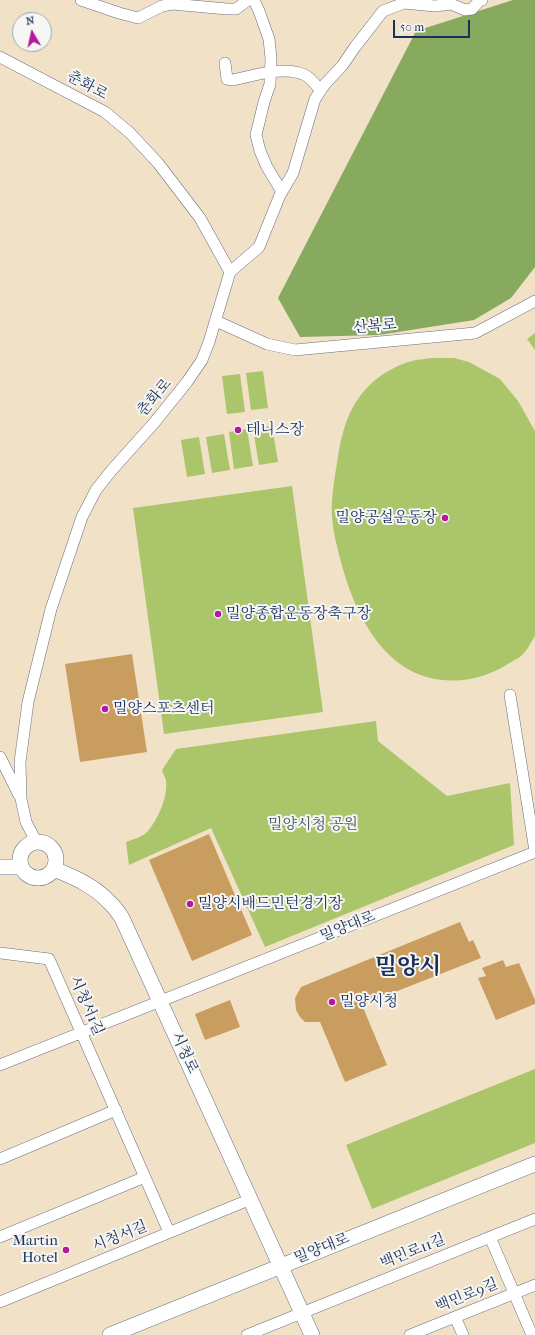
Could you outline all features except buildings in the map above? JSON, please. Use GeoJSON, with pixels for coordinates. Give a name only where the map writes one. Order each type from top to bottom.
{"type":"FeatureCollection","features":[{"type":"Feature","properties":{"kind":"main road"},"geometry":{"type":"LineString","coordinates":[[36,841],[51,847],[56,858],[54,869],[45,877],[34,878],[28,876],[19,862],[22,851],[30,843],[36,841]]}},
{"type":"Feature","properties":{"kind":"main road"},"geometry":{"type":"LineString","coordinates":[[0,867],[21,867]]}},
{"type":"Feature","properties":{"kind":"main road","name":"시청로"},"geometry":{"type":"LineString","coordinates":[[54,869],[97,890],[109,901],[122,918],[312,1335]]}},
{"type":"Feature","properties":{"kind":"main road","name":"밀양대로"},"geometry":{"type":"LineString","coordinates":[[110,1335],[535,1164]]}},
{"type":"Feature","properties":{"kind":"street"},"geometry":{"type":"LineString","coordinates":[[81,0],[138,18],[162,6],[172,4],[227,10],[236,9],[248,0]]}},
{"type":"Feature","properties":{"kind":"street"},"geometry":{"type":"LineString","coordinates":[[254,0],[269,39],[271,58],[270,84],[256,135],[264,162],[282,192]]}},
{"type":"Feature","properties":{"kind":"street"},"geometry":{"type":"LineString","coordinates":[[230,272],[259,247],[282,192],[293,173],[314,99],[320,90],[342,66],[383,12],[405,1],[435,6],[451,4],[465,10],[472,9],[480,0],[482,0]]}},
{"type":"Feature","properties":{"kind":"street","name":"춘화로"},"geometry":{"type":"LineString","coordinates":[[0,57],[105,112],[130,133],[158,163],[200,218],[230,272],[216,321],[202,360],[187,382],[154,423],[96,490],[82,517],[51,609],[28,702],[20,762],[21,800],[26,822],[36,841]]}},
{"type":"Feature","properties":{"kind":"street"},"geometry":{"type":"LineString","coordinates":[[225,63],[227,79],[232,80],[287,70],[304,74],[309,77],[320,90]]}},
{"type":"Feature","properties":{"kind":"street","name":"산복로"},"geometry":{"type":"LineString","coordinates":[[216,321],[267,344],[295,350],[475,333],[535,301]]}},
{"type":"Feature","properties":{"kind":"street","name":"밀양대로"},"geometry":{"type":"LineString","coordinates":[[0,1066],[535,852],[510,695]]}},
{"type":"Feature","properties":{"kind":"street"},"geometry":{"type":"LineString","coordinates":[[0,757],[21,800]]}},
{"type":"Feature","properties":{"kind":"street","name":"시청서1길"},"geometry":{"type":"LineString","coordinates":[[0,953],[49,959],[169,1232]]}},
{"type":"Feature","properties":{"kind":"street"},"geometry":{"type":"LineString","coordinates":[[0,1159],[116,1110]]}},
{"type":"Feature","properties":{"kind":"street"},"geometry":{"type":"LineString","coordinates":[[0,1237],[145,1177]]}},
{"type":"Feature","properties":{"kind":"street","name":"시청서길"},"geometry":{"type":"LineString","coordinates":[[0,1302],[251,1199]]}},
{"type":"Feature","properties":{"kind":"street","name":"백민로11길"},"geometry":{"type":"LineString","coordinates":[[247,1335],[535,1219]]}},
{"type":"Feature","properties":{"kind":"street"},"geometry":{"type":"LineString","coordinates":[[490,1238],[532,1335]]}},
{"type":"Feature","properties":{"kind":"street","name":"백민로9길"},"geometry":{"type":"LineString","coordinates":[[410,1335],[535,1285]]}},
{"type":"Feature","properties":{"kind":"street"},"geometry":{"type":"LineString","coordinates":[[455,1317],[463,1335]]}},
{"type":"Feature","properties":{"kind":"green space"},"geometry":{"type":"Polygon","coordinates":[[[513,0],[535,0],[535,267],[511,298],[474,320],[379,335],[300,337],[278,298],[416,31],[513,0]]]}},
{"type":"Feature","properties":{"kind":"green space"},"geometry":{"type":"Polygon","coordinates":[[[535,333],[535,350],[527,339],[535,333]]]}},
{"type":"Feature","properties":{"kind":"green space"},"geometry":{"type":"Polygon","coordinates":[[[433,358],[454,358],[469,362],[500,379],[518,401],[535,431],[535,636],[526,650],[518,658],[489,674],[463,680],[438,679],[416,673],[397,662],[381,646],[368,628],[357,607],[348,585],[334,534],[332,497],[334,483],[343,433],[354,405],[370,384],[387,372],[412,361],[433,358]]]}},
{"type":"Feature","properties":{"kind":"green space"},"geometry":{"type":"Polygon","coordinates":[[[263,371],[268,408],[251,410],[246,373],[263,371]]]}},
{"type":"Feature","properties":{"kind":"green space"},"geometry":{"type":"Polygon","coordinates":[[[240,374],[245,412],[227,414],[222,376],[240,374]]]}},
{"type":"Feature","properties":{"kind":"green space"},"geometry":{"type":"Polygon","coordinates":[[[272,426],[278,462],[259,465],[253,429],[272,426]]]}},
{"type":"Feature","properties":{"kind":"green space"},"geometry":{"type":"Polygon","coordinates":[[[247,429],[253,466],[234,469],[229,432],[247,429]]]}},
{"type":"Feature","properties":{"kind":"green space"},"geometry":{"type":"Polygon","coordinates":[[[224,434],[230,470],[212,473],[206,437],[224,434]]]}},
{"type":"Feature","properties":{"kind":"green space"},"geometry":{"type":"Polygon","coordinates":[[[199,437],[205,474],[187,477],[181,440],[199,437]]]}},
{"type":"Feature","properties":{"kind":"green space"},"geometry":{"type":"Polygon","coordinates":[[[292,486],[323,712],[164,734],[133,508],[292,486]]]}},
{"type":"Feature","properties":{"kind":"green space","name":"밀양시청 공원"},"geometry":{"type":"Polygon","coordinates":[[[376,721],[378,741],[447,796],[510,783],[514,845],[265,947],[211,828],[129,865],[126,842],[144,835],[162,808],[166,780],[162,770],[176,749],[376,721]]]}},
{"type":"Feature","properties":{"kind":"green space"},"geometry":{"type":"Polygon","coordinates":[[[535,1069],[535,1143],[372,1209],[346,1145],[535,1069]]]}},
{"type":"Feature","properties":{"kind":"place","name":"테니스장"},"geometry":{"type":"Point","coordinates":[238,430]}},
{"type":"Feature","properties":{"kind":"place","name":"밀양공설운동장"},"geometry":{"type":"Point","coordinates":[445,518]}},
{"type":"Feature","properties":{"kind":"place","name":"밀양종합운동장축구장"},"geometry":{"type":"Point","coordinates":[218,614]}},
{"type":"Feature","properties":{"kind":"place","name":"밀양스포츠센터"},"geometry":{"type":"Point","coordinates":[105,709]}},
{"type":"Feature","properties":{"kind":"place","name":"밀양시배드민턴경기장"},"geometry":{"type":"Point","coordinates":[190,904]}},
{"type":"Feature","properties":{"kind":"place","name":"밀양시청"},"geometry":{"type":"Point","coordinates":[332,1002]}},
{"type":"Feature","properties":{"kind":"place","name":"Martin Hotel"},"geometry":{"type":"Point","coordinates":[66,1250]}},
{"type":"Feature","properties":{"kind":"district","name":"밀양시"},"geometry":{"type":"Point","coordinates":[408,968]}}]}
